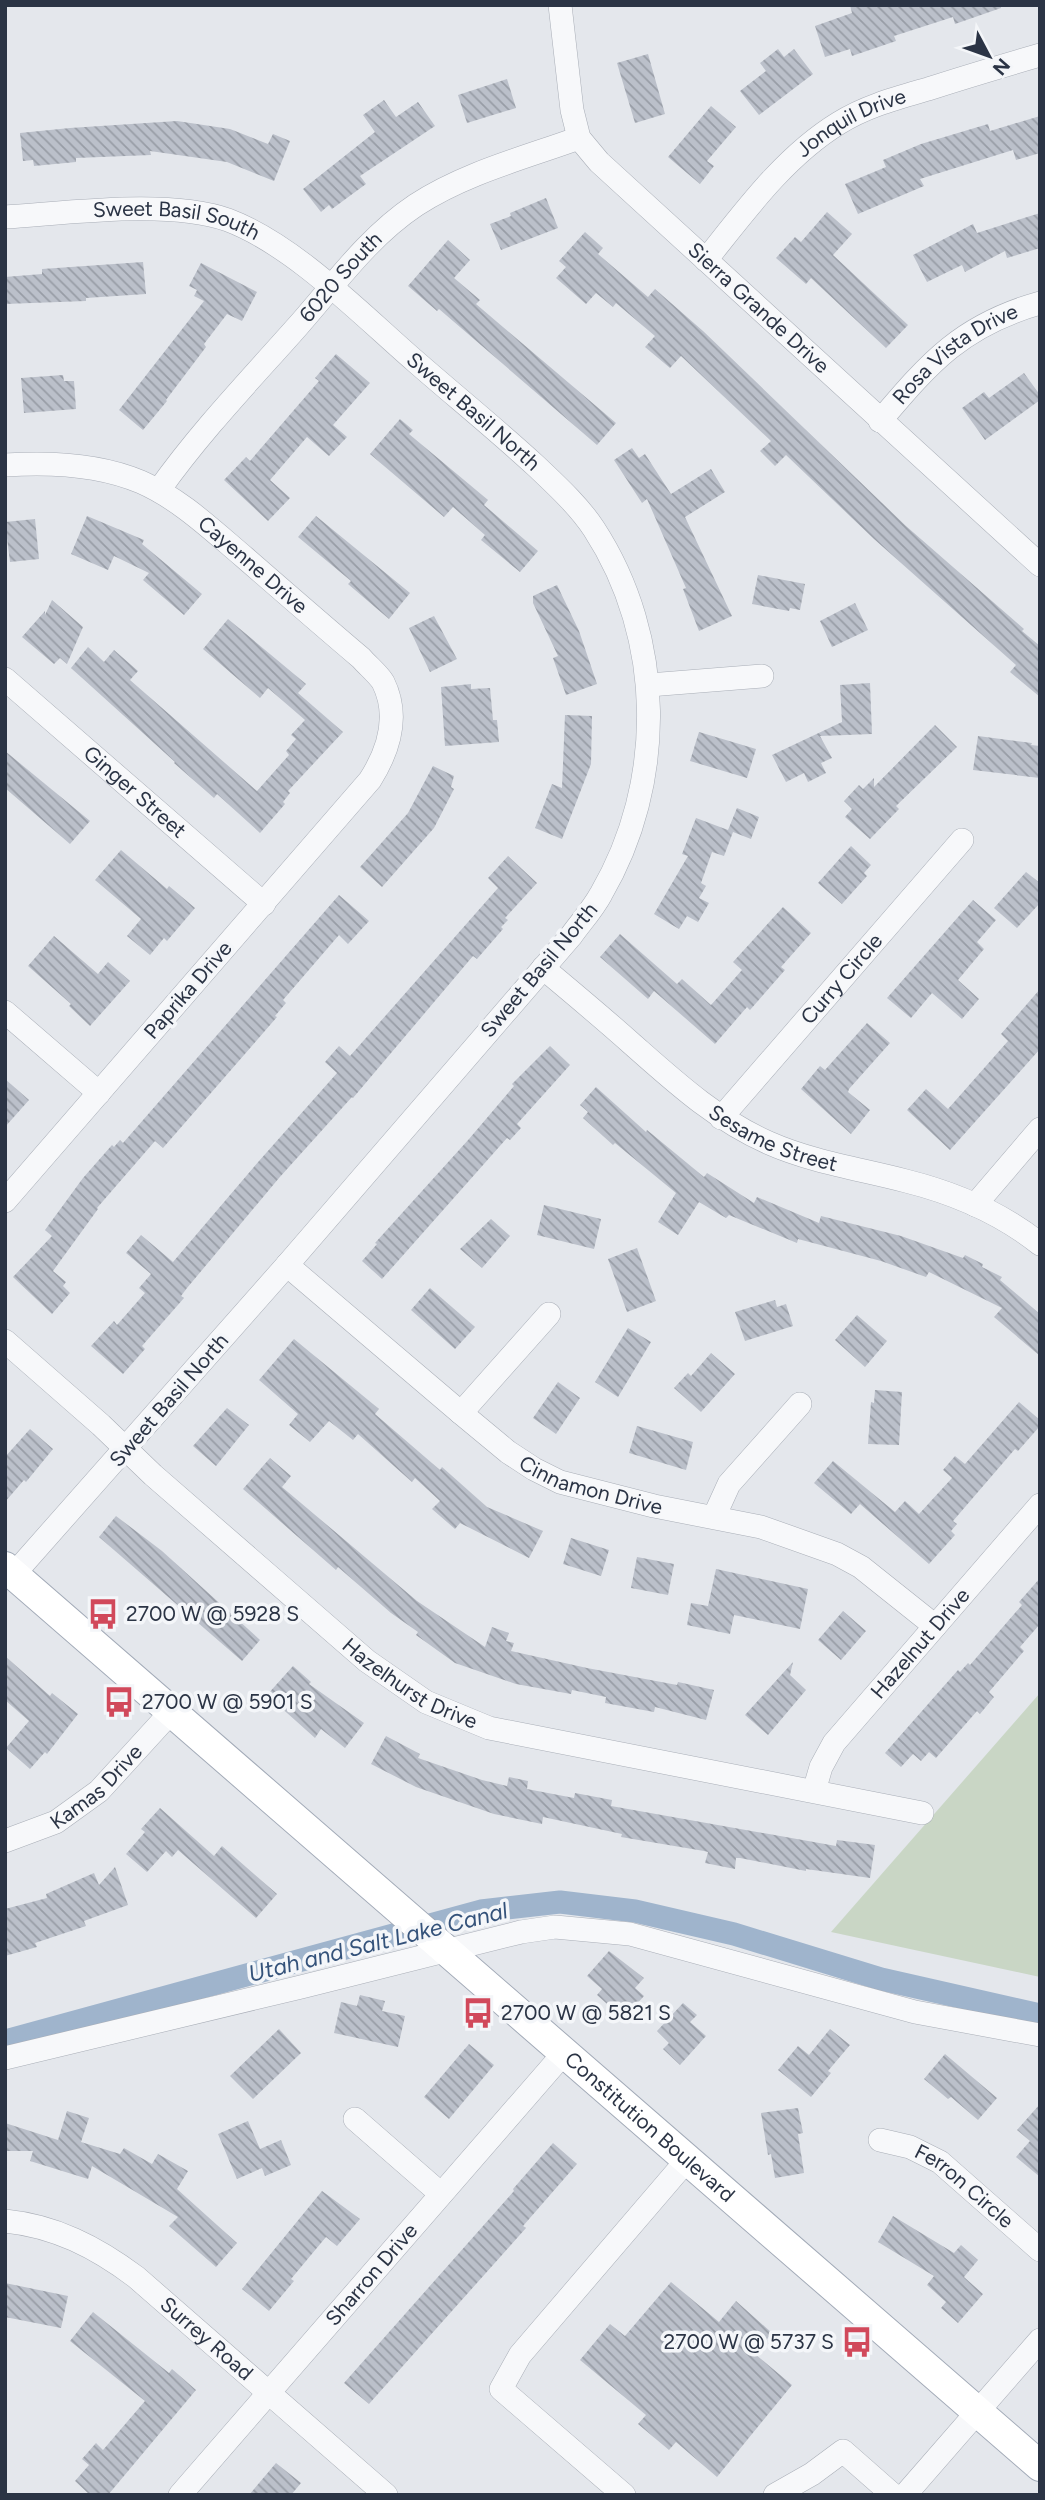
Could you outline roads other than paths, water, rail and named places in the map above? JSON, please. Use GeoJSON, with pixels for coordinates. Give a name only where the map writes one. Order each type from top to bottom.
{"type":"FeatureCollection","features":[{"type":"Feature","properties":{"kind":"main road","name":"Constitution Boulevard"},"geometry":{"type":"LineString","coordinates":[[10,1571],[1040,2466]]}},
{"type":"Feature","properties":{"kind":"street","name":"Sierra Grande Drive"},"geometry":{"type":"LineString","coordinates":[[560,5],[572,110],[579,138],[615,180],[1040,565]]}},
{"type":"Feature","properties":{"kind":"street","name":"Jonquil Drive"},"geometry":{"type":"LineString","coordinates":[[706,260],[789,162],[840,122],[898,97],[1040,55]]}},
{"type":"Feature","properties":{"kind":"street","name":"6020 South"},"geometry":{"type":"LineString","coordinates":[[159,490],[185,454],[373,241],[417,205],[442,190],[479,173],[579,138]]}},
{"type":"Feature","properties":{"kind":"street","name":"Sweet Basil South"},"geometry":{"type":"LineString","coordinates":[[5,218],[144,210],[186,211],[226,220],[255,233],[282,248],[330,287]]}},
{"type":"Feature","properties":{"kind":"street","name":"Sweet Basil North"},"geometry":{"type":"LineString","coordinates":[[10,1571],[126,1450],[543,968],[601,895],[626,843],[641,796],[648,758],[649,685],[636,619],[618,573],[594,528],[556,486],[508,440],[330,287]]}},
{"type":"Feature","properties":{"kind":"street","name":"Rosa Vista Drive"},"geometry":{"type":"LineString","coordinates":[[880,421],[926,368],[953,344],[982,325],[1040,303]]}},
{"type":"Feature","properties":{"kind":"street","name":"Cayenne Drive"},"geometry":{"type":"LineString","coordinates":[[5,466],[27,464],[96,469],[138,481],[159,490],[243,556],[361,658],[382,681],[391,706],[391,734],[383,759],[370,780]]}},
{"type":"Feature","properties":{"kind":"street"},"geometry":{"type":"LineString","coordinates":[[649,685],[762,676]]}},
{"type":"Feature","properties":{"kind":"street","name":"Ginger Street"},"geometry":{"type":"LineString","coordinates":[[5,679],[264,904]]}},
{"type":"Feature","properties":{"kind":"street","name":"Paprika Drive"},"geometry":{"type":"LineString","coordinates":[[5,1200],[370,780]]}},
{"type":"Feature","properties":{"kind":"street","name":"Curry Circle"},"geometry":{"type":"LineString","coordinates":[[721,1118],[962,841]]}},
{"type":"Feature","properties":{"kind":"street","name":"Sesame Street"},"geometry":{"type":"LineString","coordinates":[[543,968],[674,1082],[721,1118],[800,1155],[908,1181],[975,1205],[1001,1217],[1040,1244]]}},
{"type":"Feature","properties":{"kind":"street"},"geometry":{"type":"LineString","coordinates":[[5,1012],[99,1093]]}},
{"type":"Feature","properties":{"kind":"street"},"geometry":{"type":"LineString","coordinates":[[975,1205],[1040,1129]]}},
{"type":"Feature","properties":{"kind":"street","name":"Cinnamon Drive"},"geometry":{"type":"LineString","coordinates":[[287,1265],[508,1452],[534,1469],[560,1482],[787,1535],[837,1554],[861,1567],[935,1626]]}},
{"type":"Feature","properties":{"kind":"street"},"geometry":{"type":"LineString","coordinates":[[461,1413],[549,1314]]}},
{"type":"Feature","properties":{"kind":"street","name":"Hazelhurst Drive"},"geometry":{"type":"LineString","coordinates":[[5,1341],[367,1661],[426,1702],[489,1728],[922,1813]]}},
{"type":"Feature","properties":{"kind":"street"},"geometry":{"type":"LineString","coordinates":[[714,1517],[729,1484],[800,1404]]}},
{"type":"Feature","properties":{"kind":"street","name":"Hazelnut Drive"},"geometry":{"type":"LineString","coordinates":[[814,1791],[821,1767],[834,1743],[1040,1505]]}},
{"type":"Feature","properties":{"kind":"street","name":"Kamas Drive"},"geometry":{"type":"LineString","coordinates":[[5,1841],[56,1822],[99,1791],[172,1711]]}},
{"type":"Feature","properties":{"kind":"street"},"geometry":{"type":"LineString","coordinates":[[5,2058],[448,1951],[520,1931],[555,1927],[630,1934],[915,2012],[1040,2035]]}},
{"type":"Feature","properties":{"kind":"street","name":"Sharron Drive"},"geometry":{"type":"LineString","coordinates":[[180,2495],[564,2053]]}},
{"type":"Feature","properties":{"kind":"street"},"geometry":{"type":"LineString","coordinates":[[355,2119],[441,2194]]}},
{"type":"Feature","properties":{"kind":"street","name":"Ferron Circle"},"geometry":{"type":"LineString","coordinates":[[880,2140],[911,2147],[940,2162],[1040,2250]]}},
{"type":"Feature","properties":{"kind":"street"},"geometry":{"type":"LineString","coordinates":[[624,2495],[501,2389],[520,2355],[687,2160]]}},
{"type":"Feature","properties":{"kind":"street","name":"Surrey Road"},"geometry":{"type":"LineString","coordinates":[[5,2221],[55,2231],[87,2244],[112,2259],[386,2495]]}},
{"type":"Feature","properties":{"kind":"street"},"geometry":{"type":"LineString","coordinates":[[905,2495],[1040,2340]]}},
{"type":"Feature","properties":{"kind":"street"},"geometry":{"type":"LineString","coordinates":[[775,2495],[812,2474],[843,2451],[893,2495]]}},
{"type":"Feature","properties":{"kind":"waterway","name":"Utah and Salt Lake Canal"},"geometry":{"type":"LineString","coordinates":[[5,2041],[481,1911],[560,1902],[635,1911],[734,1934],[881,1979],[1040,2015]]}},
{"type":"Feature","properties":{"kind":"place","name":"2700 W @ 5928 S"},"geometry":{"type":"Point","coordinates":[103,1614]}},
{"type":"Feature","properties":{"kind":"place","name":"2700 W @ 5901 S"},"geometry":{"type":"Point","coordinates":[119,1702]}},
{"type":"Feature","properties":{"kind":"place","name":"2700 W @ 5821 S"},"geometry":{"type":"Point","coordinates":[478,2013]}},
{"type":"Feature","properties":{"kind":"place","name":"2700 W @ 5737 S"},"geometry":{"type":"Point","coordinates":[857,2342]}}]}
